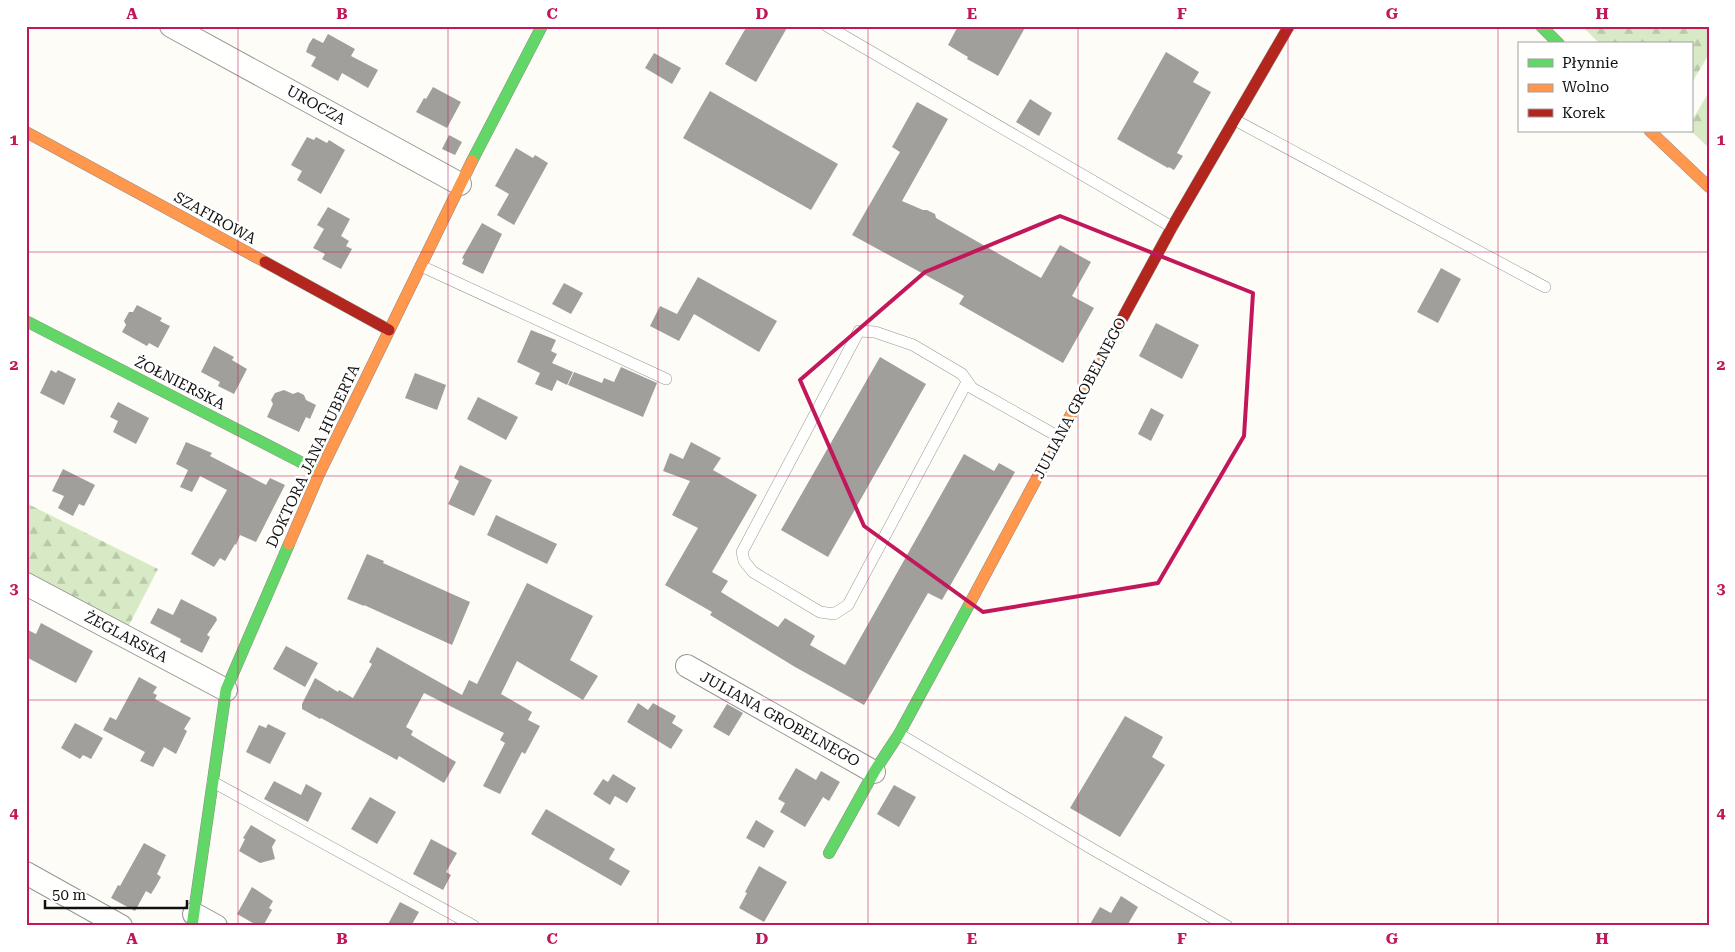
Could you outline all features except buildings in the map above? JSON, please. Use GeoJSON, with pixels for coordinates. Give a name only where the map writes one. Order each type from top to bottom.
{"type":"FeatureCollection","features":[{"type":"Feature","properties":{"kind":"street","name":"UROCZA"},"geometry":{"type":"LineString","coordinates":[[171,26],[460,184]]}},
{"type":"Feature","properties":{"kind":"street","name":"DOKTORA JANA HUBERTA"},"geometry":{"type":"LineString","coordinates":[[193,920],[226,690],[320,472],[460,184],[542,26]]}},
{"type":"Feature","properties":{"kind":"street","name":"JULIANA GROBELNEGO"},"geometry":{"type":"LineString","coordinates":[[829,853],[874,772],[898,734],[1172,227],[1289,26]]}},
{"type":"Feature","properties":{"kind":"street"},"geometry":{"type":"LineString","coordinates":[[1541,26],[1557,42]]}},
{"type":"Feature","properties":{"kind":"street","name":"SZAFIROWA"},"geometry":{"type":"LineString","coordinates":[[26,132],[389,330]]}},
{"type":"Feature","properties":{"kind":"street"},"geometry":{"type":"LineString","coordinates":[[1651,132],[1709,187]]}},
{"type":"Feature","properties":{"kind":"street","name":"ŻOŁNIERSKA"},"geometry":{"type":"LineString","coordinates":[[26,321],[320,472]]}},
{"type":"Feature","properties":{"kind":"street","name":"ŻEGLARSKA"},"geometry":{"type":"LineString","coordinates":[[26,584],[226,690]]}},
{"type":"Feature","properties":{"kind":"street","name":"JULIANA GROBELNEGO"},"geometry":{"type":"LineString","coordinates":[[687,666],[874,772]]}},
{"type":"Feature","properties":{"kind":"street"},"geometry":{"type":"LineString","coordinates":[[26,873],[121,926]]}},
{"type":"Feature","properties":{"kind":"street"},"geometry":{"type":"LineString","coordinates":[[193,920],[216,926]]}},
{"type":"Feature","properties":{"kind":"lane"},"geometry":{"type":"LineString","coordinates":[[827,26],[1172,227]]}},
{"type":"Feature","properties":{"kind":"lane"},"geometry":{"type":"LineString","coordinates":[[1235,120],[1545,287]]}},
{"type":"Feature","properties":{"kind":"lane"},"geometry":{"type":"LineString","coordinates":[[420,266],[666,380]]}},
{"type":"Feature","properties":{"kind":"lane"},"geometry":{"type":"LineString","coordinates":[[967,382],[848,605],[834,614],[820,612],[748,568],[742,552],[859,331],[876,332],[913,345],[962,374],[972,388],[1059,437]]}},
{"type":"Feature","properties":{"kind":"lane"},"geometry":{"type":"LineString","coordinates":[[898,734],[1227,926]]}},
{"type":"Feature","properties":{"kind":"lane"},"geometry":{"type":"LineString","coordinates":[[213,782],[474,926]]}},
{"type":"Feature","properties":{"kind":"highlighted area"},"geometry":{"type":"Polygon","coordinates":[[[1060,216],[1253,293],[1244,436],[1158,583],[983,612],[864,526],[800,380],[925,272],[1060,216]]]}},
{"type":"Feature","properties":{"kind":"green space"},"geometry":{"type":"Polygon","coordinates":[[[1582,26],[1709,26],[1709,54],[1692,82],[1692,42],[1598,42],[1582,26]]]}},
{"type":"Feature","properties":{"kind":"green space"},"geometry":{"type":"Polygon","coordinates":[[[1709,92],[1709,148],[1692,132],[1692,120],[1709,92]]]}},
{"type":"Feature","properties":{"kind":"green space"},"geometry":{"type":"Polygon","coordinates":[[[26,503],[158,569],[128,627],[26,573],[26,503]]]}},
{"type":"Feature","properties":{"kind":"traffic: fast"},"geometry":{"type":"LineString","coordinates":[[472,161],[542,26]]}},
{"type":"Feature","properties":{"kind":"traffic: fast"},"geometry":{"type":"LineString","coordinates":[[1541,26],[1557,42]]}},
{"type":"Feature","properties":{"kind":"traffic: fast"},"geometry":{"type":"LineString","coordinates":[[26,321],[320,472]]}},
{"type":"Feature","properties":{"kind":"traffic: fast"},"geometry":{"type":"LineString","coordinates":[[192,926],[226,690],[289,544]]}},
{"type":"Feature","properties":{"kind":"traffic: fast"},"geometry":{"type":"LineString","coordinates":[[829,853],[874,772],[899,734],[970,603]]}},
{"type":"Feature","properties":{"kind":"traffic: slow"},"geometry":{"type":"LineString","coordinates":[[26,132],[265,262]]}},
{"type":"Feature","properties":{"kind":"traffic: slow"},"geometry":{"type":"LineString","coordinates":[[1651,132],[1709,187]]}},
{"type":"Feature","properties":{"kind":"traffic: slow"},"geometry":{"type":"LineString","coordinates":[[289,544],[320,472],[472,161]]}},
{"type":"Feature","properties":{"kind":"traffic: slow"},"geometry":{"type":"LineString","coordinates":[[970,603],[1121,321]]}},
{"type":"Feature","properties":{"kind":"traffic: jam"},"geometry":{"type":"LineString","coordinates":[[1121,321],[1172,227],[1289,26]]}},
{"type":"Feature","properties":{"kind":"traffic: jam"},"geometry":{"type":"LineString","coordinates":[[265,262],[389,330]]}}]}
